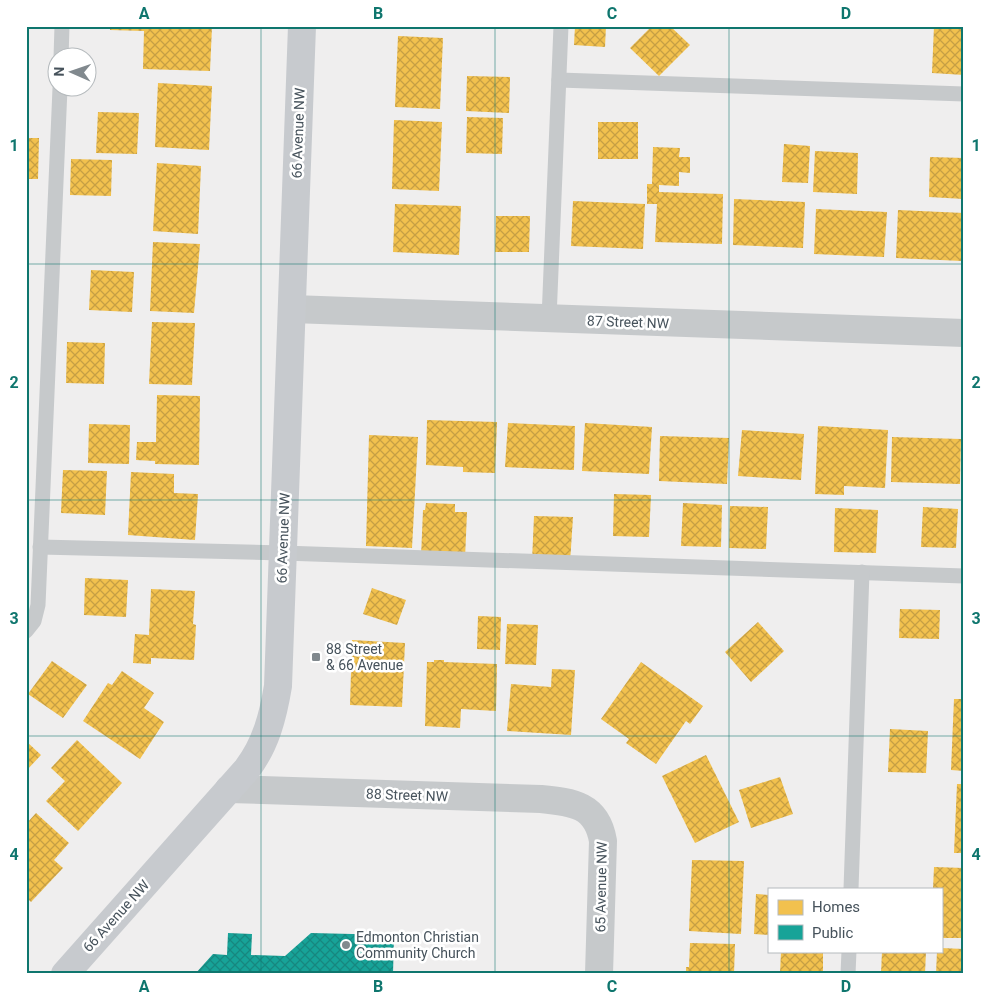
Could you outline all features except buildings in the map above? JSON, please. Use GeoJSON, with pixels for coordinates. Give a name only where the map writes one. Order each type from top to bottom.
{"type":"FeatureCollection","features":[{"type":"Feature","properties":{"kind":"street","name":"66 Avenue NW"},"geometry":{"type":"LineString","coordinates":[[65,974],[230,789],[256,757],[270,724],[276,703],[302,26]]}},
{"type":"Feature","properties":{"kind":"street","name":"87 Street NW"},"geometry":{"type":"LineString","coordinates":[[292,309],[964,333]]}},
{"type":"Feature","properties":{"kind":"street","name":"88 Street NW"},"geometry":{"type":"LineString","coordinates":[[230,789],[541,798],[584,808]]}},
{"type":"Feature","properties":{"kind":"street","name":"65 Avenue NW"},"geometry":{"type":"LineString","coordinates":[[584,808],[595,818],[601,827],[603,841],[599,974]]}},
{"type":"Feature","properties":{"kind":"lane"},"geometry":{"type":"LineString","coordinates":[[61,48],[62,26]]}},
{"type":"Feature","properties":{"kind":"lane"},"geometry":{"type":"LineString","coordinates":[[549,319],[561,26]]}},
{"type":"Feature","properties":{"kind":"lane"},"geometry":{"type":"LineString","coordinates":[[559,80],[964,94]]}},
{"type":"Feature","properties":{"kind":"lane"},"geometry":{"type":"LineString","coordinates":[[26,631],[34,621],[38,605],[60,98]]}},
{"type":"Feature","properties":{"kind":"lane"},"geometry":{"type":"LineString","coordinates":[[40,547],[282,553],[964,576]]}},
{"type":"Feature","properties":{"kind":"lane"},"geometry":{"type":"LineString","coordinates":[[851,888],[862,572]]}},
{"type":"Feature","properties":{"kind":"lane"},"geometry":{"type":"LineString","coordinates":[[848,974],[849,952]]}},
{"type":"Feature","properties":{"kind":"place","name":"88 Street & 66 Avenue"},"geometry":{"type":"Point","coordinates":[316,657]}},
{"type":"Feature","properties":{"kind":"place","name":"Edmonton Christian Community Church"},"geometry":{"type":"Point","coordinates":[346,945]}}]}
